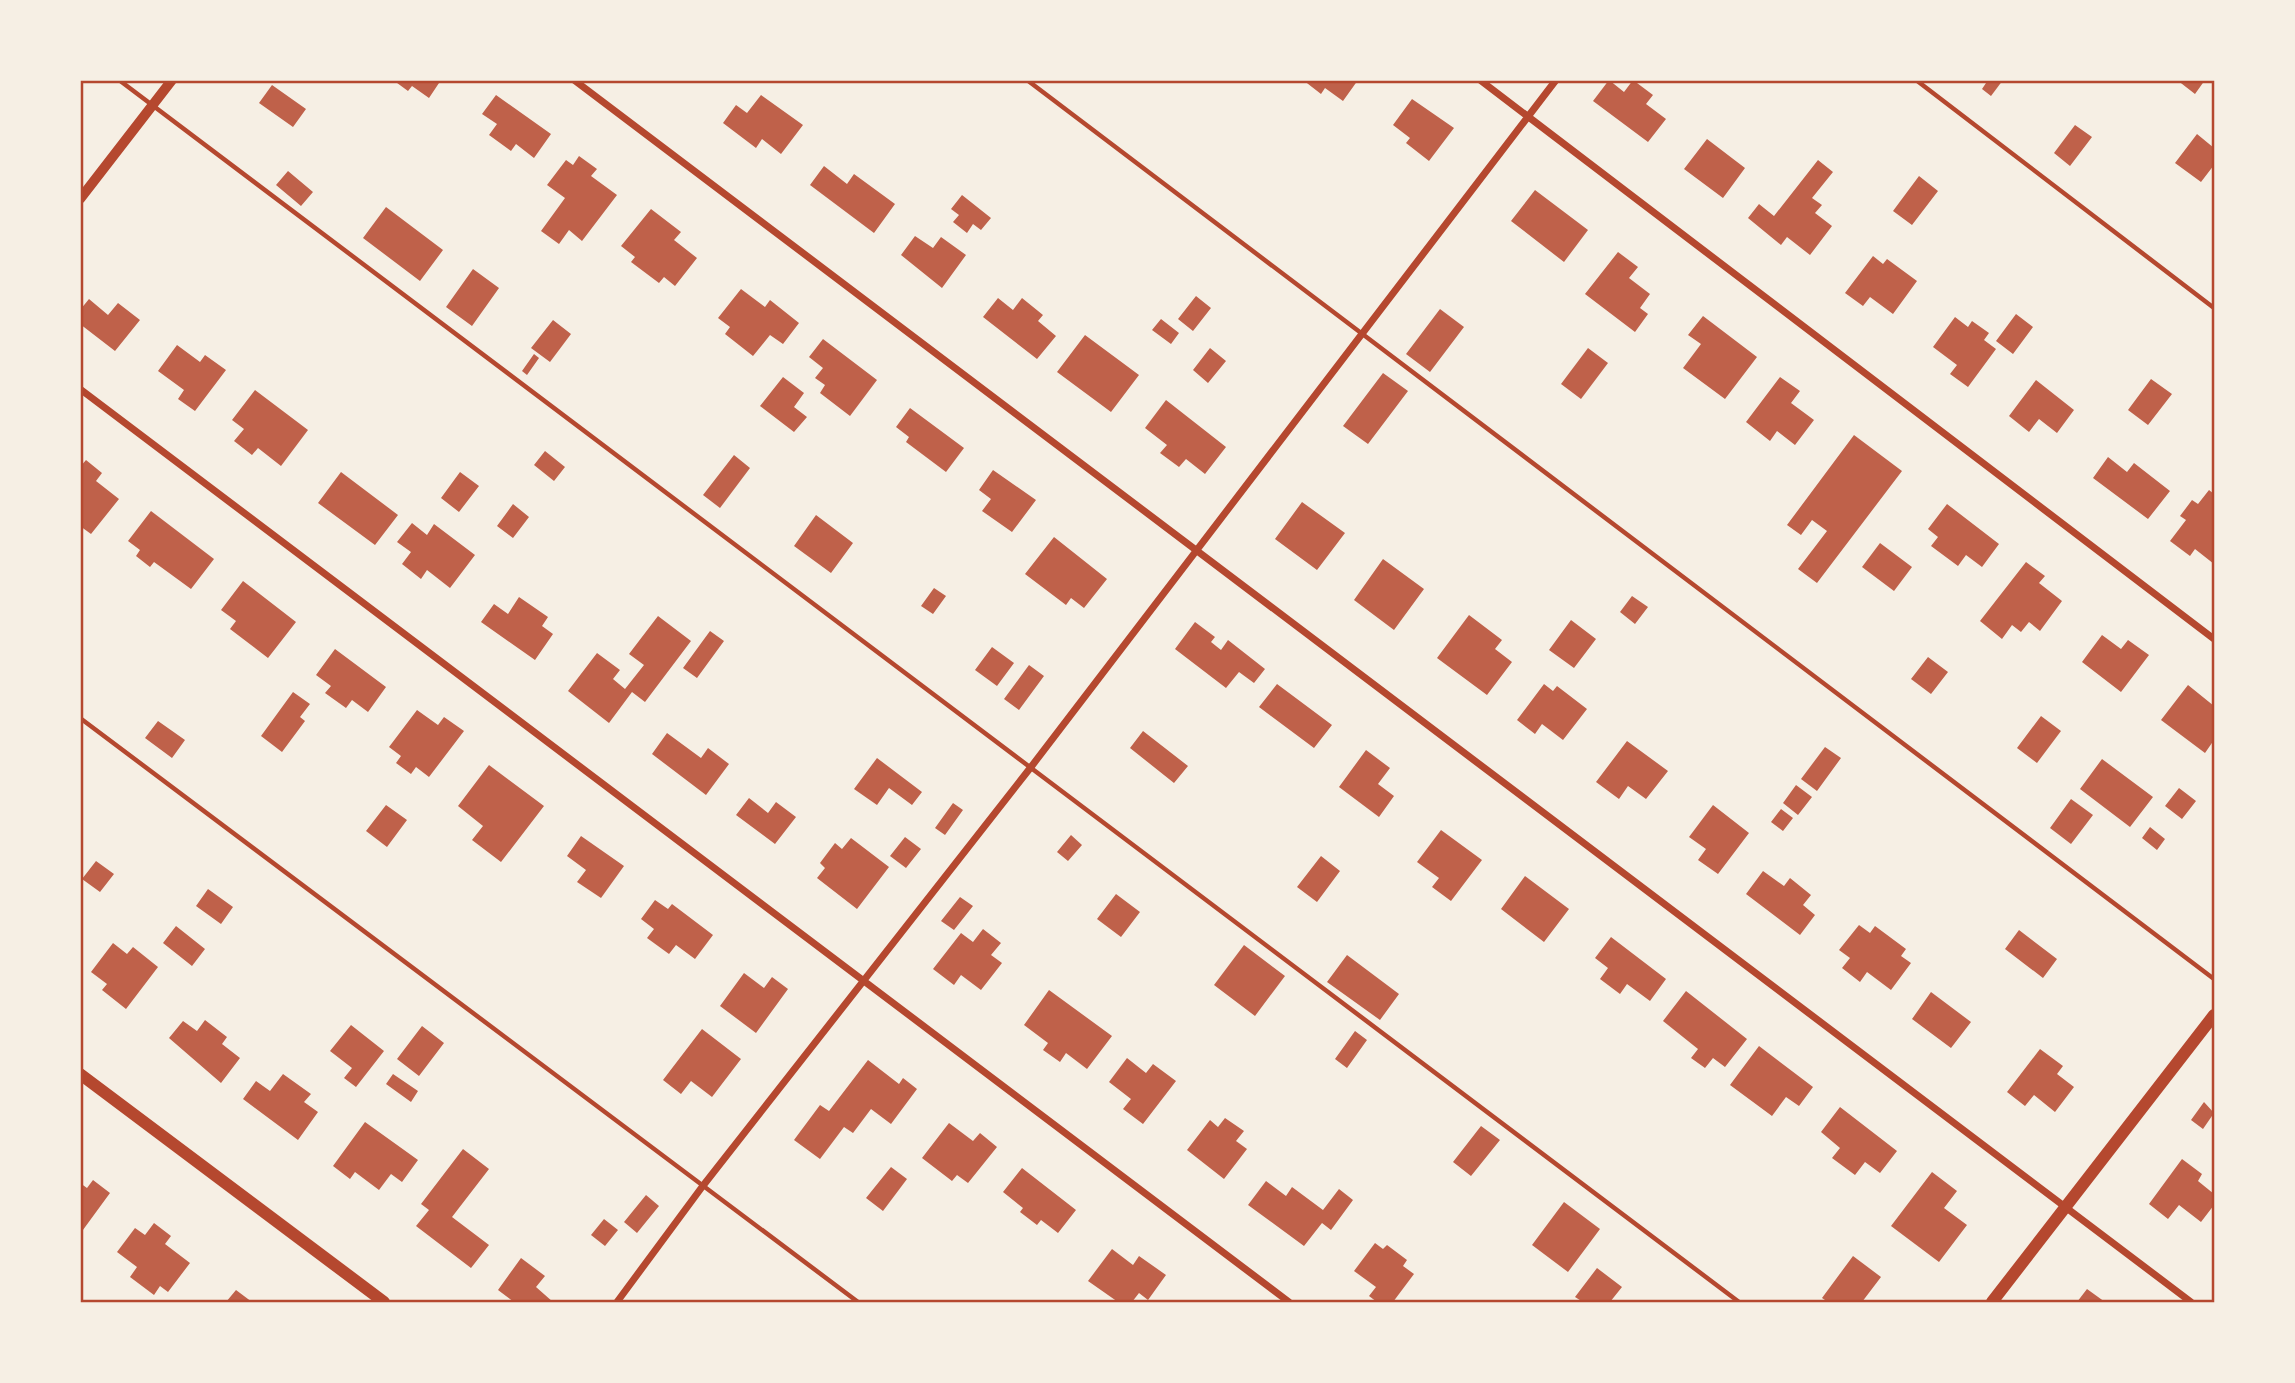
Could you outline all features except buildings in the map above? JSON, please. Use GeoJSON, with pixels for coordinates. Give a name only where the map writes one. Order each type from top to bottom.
{"type":"FeatureCollection","features":[{"type":"Feature","properties":{"kind":"main road"},"geometry":{"type":"LineString","coordinates":[[1992,1303],[2214,1015]]}},
{"type":"Feature","properties":{"kind":"main road"},"geometry":{"type":"LineString","coordinates":[[80,1074],[384,1303]]}},
{"type":"Feature","properties":{"kind":"street"},"geometry":{"type":"LineString","coordinates":[[80,199],[172,80]]}},
{"type":"Feature","properties":{"kind":"street"},"geometry":{"type":"LineString","coordinates":[[574,80],[2191,1303]]}},
{"type":"Feature","properties":{"kind":"street"},"geometry":{"type":"LineString","coordinates":[[1479,80],[2214,639]]}},
{"type":"Feature","properties":{"kind":"street"},"geometry":{"type":"LineString","coordinates":[[617,1303],[702,1186],[1031,767],[1556,80]]}},
{"type":"Feature","properties":{"kind":"street"},"geometry":{"type":"LineString","coordinates":[[80,389],[1289,1303]]}},
{"type":"Feature","properties":{"kind":"lane"},"geometry":{"type":"LineString","coordinates":[[119,80],[1739,1303]]}},
{"type":"Feature","properties":{"kind":"lane"},"geometry":{"type":"LineString","coordinates":[[1027,80],[2214,979]]}},
{"type":"Feature","properties":{"kind":"lane"},"geometry":{"type":"LineString","coordinates":[[1916,80],[2214,308]]}},
{"type":"Feature","properties":{"kind":"lane"},"geometry":{"type":"LineString","coordinates":[[80,718],[858,1303]]}}]}
